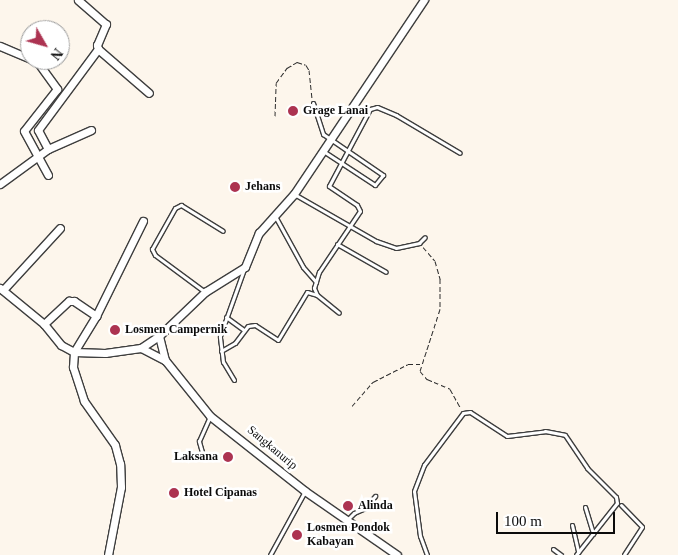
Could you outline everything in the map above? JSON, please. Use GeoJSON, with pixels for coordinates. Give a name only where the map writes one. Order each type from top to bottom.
{"type":"FeatureCollection","features":[{"type":"Feature","properties":{"kind":"street"},"geometry":{"type":"LineString","coordinates":[[78,0],[106,24],[96,45],[98,49],[149,93]]}},
{"type":"Feature","properties":{"kind":"street"},"geometry":{"type":"LineString","coordinates":[[60,228],[2,289],[44,324],[56,340],[74,352],[105,353],[141,348],[158,336],[204,292],[245,267],[259,233],[294,194],[424,0]]}},
{"type":"Feature","properties":{"kind":"street"},"geometry":{"type":"LineString","coordinates":[[0,46],[20,55]]}},
{"type":"Feature","properties":{"kind":"street"},"geometry":{"type":"LineString","coordinates":[[48,150],[38,130],[98,49]]}},
{"type":"Feature","properties":{"kind":"street"},"geometry":{"type":"LineString","coordinates":[[43,70],[57,89],[24,131],[48,175]]}},
{"type":"Feature","properties":{"kind":"street"},"geometry":{"type":"LineString","coordinates":[[0,184],[48,150],[91,130]]}},
{"type":"Feature","properties":{"kind":"street"},"geometry":{"type":"LineString","coordinates":[[108,555],[120,487],[120,464],[115,445],[84,401],[72,367],[74,352],[96,316],[143,221]]}},
{"type":"Feature","properties":{"kind":"street"},"geometry":{"type":"LineString","coordinates":[[44,324],[68,302],[74,302],[96,316]]}},
{"type":"Feature","properties":{"kind":"street","name":"Sangkanurip"},"geometry":{"type":"LineString","coordinates":[[158,336],[165,360],[210,416],[305,491],[397,555]]}},
{"type":"Feature","properties":{"kind":"street"},"geometry":{"type":"LineString","coordinates":[[141,348],[165,360]]}},
{"type":"Feature","properties":{"kind":"lane"},"geometry":{"type":"LineString","coordinates":[[313,104],[320,131],[382,171],[378,182],[375,185],[323,151]]}},
{"type":"Feature","properties":{"kind":"lane"},"geometry":{"type":"LineString","coordinates":[[317,295],[316,282],[360,208],[328,186],[370,109],[376,107],[460,153]]}},
{"type":"Feature","properties":{"kind":"lane"},"geometry":{"type":"LineString","coordinates":[[294,194],[376,241],[396,248],[419,243],[425,238]]}},
{"type":"Feature","properties":{"kind":"lane"},"geometry":{"type":"LineString","coordinates":[[204,292],[155,255],[152,249],[175,208],[181,205],[223,231]]}},
{"type":"Feature","properties":{"kind":"lane"},"geometry":{"type":"LineString","coordinates":[[275,216],[303,267],[316,282]]}},
{"type":"Feature","properties":{"kind":"lane"},"geometry":{"type":"LineString","coordinates":[[337,244],[386,272]]}},
{"type":"Feature","properties":{"kind":"lane"},"geometry":{"type":"LineString","coordinates":[[234,380],[223,362],[220,336],[242,281],[245,267]]}},
{"type":"Feature","properties":{"kind":"lane"},"geometry":{"type":"LineString","coordinates":[[221,351],[235,343],[244,330],[255,324],[278,340],[307,292],[317,295],[339,313]]}},
{"type":"Feature","properties":{"kind":"lane"},"geometry":{"type":"LineString","coordinates":[[226,317],[244,330]]}},
{"type":"Feature","properties":{"kind":"lane"},"geometry":{"type":"LineString","coordinates":[[426,555],[420,536],[414,491],[424,464],[463,413],[476,413],[507,436],[546,431],[565,434],[587,468],[617,499],[577,554]]}},
{"type":"Feature","properties":{"kind":"lane"},"geometry":{"type":"LineString","coordinates":[[204,459],[199,441],[210,416]]}},
{"type":"Feature","properties":{"kind":"lane"},"geometry":{"type":"LineString","coordinates":[[270,555],[305,491]]}},
{"type":"Feature","properties":{"kind":"lane"},"geometry":{"type":"LineString","coordinates":[[346,520],[354,513],[366,508],[375,496]]}},
{"type":"Feature","properties":{"kind":"lane"},"geometry":{"type":"LineString","coordinates":[[621,505],[642,526],[624,555]]}},
{"type":"Feature","properties":{"kind":"lane"},"geometry":{"type":"LineString","coordinates":[[585,507],[593,534]]}},
{"type":"Feature","properties":{"kind":"lane"},"geometry":{"type":"LineString","coordinates":[[572,525],[577,554]]}},
{"type":"Feature","properties":{"kind":"lane"},"geometry":{"type":"LineString","coordinates":[[553,549],[562,555]]}},
{"type":"Feature","properties":{"kind":"path"},"geometry":{"type":"LineString","coordinates":[[275,116],[276,82],[287,68],[297,62],[306,65],[309,70],[313,104]]}},
{"type":"Feature","properties":{"kind":"path"},"geometry":{"type":"LineString","coordinates":[[419,243],[436,261],[440,279],[440,309],[420,364],[422,375],[454,392],[463,413]]}},
{"type":"Feature","properties":{"kind":"path"},"geometry":{"type":"LineString","coordinates":[[352,406],[373,382],[408,364],[420,364]]}},
{"type":"Feature","properties":{"kind":"place","name":"Grage Lanai"},"geometry":{"type":"Point","coordinates":[293,111]}},
{"type":"Feature","properties":{"kind":"place","name":"Jehans"},"geometry":{"type":"Point","coordinates":[235,187]}},
{"type":"Feature","properties":{"kind":"place","name":"Losmen Campernik"},"geometry":{"type":"Point","coordinates":[115,330]}},
{"type":"Feature","properties":{"kind":"place","name":"Laksana"},"geometry":{"type":"Point","coordinates":[228,457]}},
{"type":"Feature","properties":{"kind":"place","name":"Hotel Cipanas"},"geometry":{"type":"Point","coordinates":[174,493]}},
{"type":"Feature","properties":{"kind":"place","name":"Alinda"},"geometry":{"type":"Point","coordinates":[348,506]}},
{"type":"Feature","properties":{"kind":"place","name":"Losmen Pondok Kabayan"},"geometry":{"type":"Point","coordinates":[297,535]}}]}
